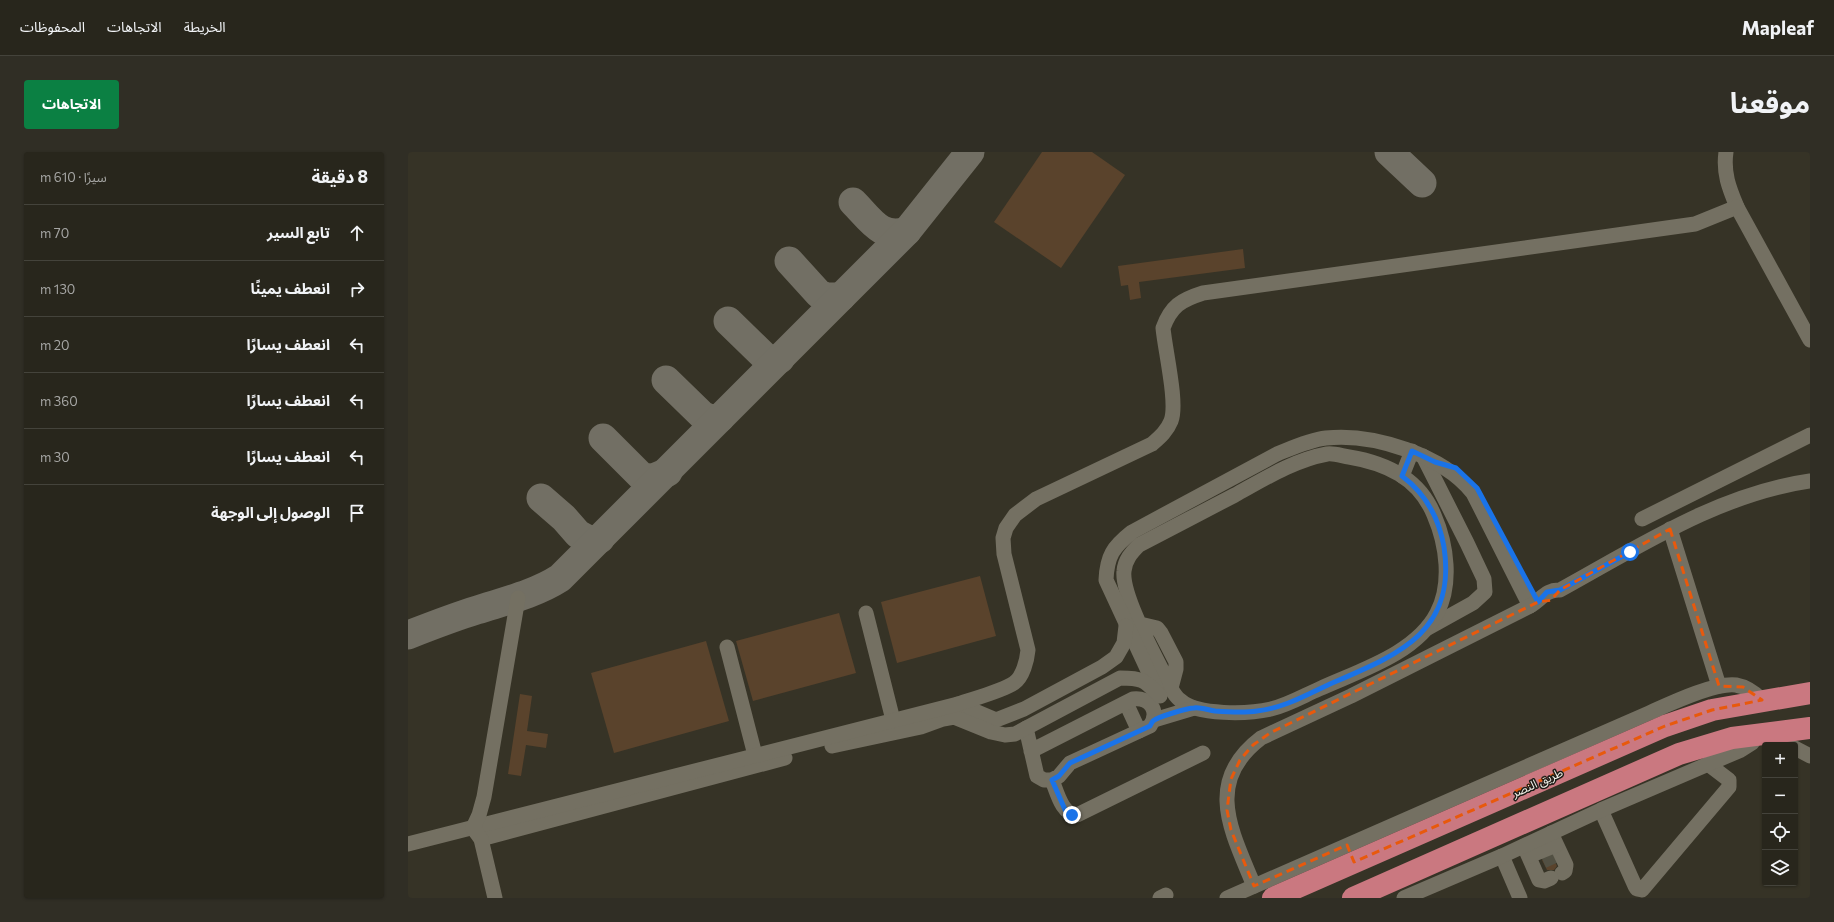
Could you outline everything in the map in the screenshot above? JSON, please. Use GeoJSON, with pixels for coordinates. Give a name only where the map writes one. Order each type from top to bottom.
{"type":"FeatureCollection","features":[{"type":"Feature","properties":{"kind":"highway","name":"طريق النصر"},"geometry":{"type":"LineString","coordinates":[[1273,898],[1351,854],[1665,726],[1712,710],[1762,700],[1810,693]]}},
{"type":"Feature","properties":{"kind":"highway"},"geometry":{"type":"LineString","coordinates":[[1353,898],[1679,754],[1705,745],[1763,733],[1810,728]]}},
{"type":"Feature","properties":{"kind":"street"},"geometry":{"type":"LineString","coordinates":[[1726,152],[1724,164],[1726,180],[1737,207],[1810,340]]}},
{"type":"Feature","properties":{"kind":"street"},"geometry":{"type":"LineString","coordinates":[[477,833],[755,755],[958,704],[1014,683],[1022,672],[1027,659],[1028,650],[1004,554],[1003,538],[1006,528],[1016,515],[1036,498],[1152,444],[1164,433],[1172,420],[1174,405],[1163,328],[1167,317],[1175,306],[1189,297],[1204,292],[1695,224],[1737,207]]}},
{"type":"Feature","properties":{"kind":"street"},"geometry":{"type":"LineString","coordinates":[[1642,519],[1810,435]]}},
{"type":"Feature","properties":{"kind":"street"},"geometry":{"type":"LineString","coordinates":[[1326,438],[1329,454]]}},
{"type":"Feature","properties":{"kind":"street"},"geometry":{"type":"LineString","coordinates":[[1163,694],[1125,605],[1106,580],[1106,566],[1111,552],[1120,541],[1132,532],[1199,495],[1277,454],[1302,444],[1326,438],[1351,438],[1424,457],[1456,468],[1477,488],[1534,604]]}},
{"type":"Feature","properties":{"kind":"street"},"geometry":{"type":"LineString","coordinates":[[1125,605],[1124,570],[1129,556],[1139,545],[1302,461],[1329,454],[1371,461],[1386,466],[1413,484],[1426,498],[1441,531],[1446,566],[1445,586],[1437,613],[1425,629]]}},
{"type":"Feature","properties":{"kind":"street"},"geometry":{"type":"LineString","coordinates":[[1402,476],[1424,457]]}},
{"type":"Feature","properties":{"kind":"street"},"geometry":{"type":"LineString","coordinates":[[1154,720],[1194,708],[1237,712],[1256,712],[1284,706],[1398,652],[1425,629],[1473,603],[1485,592],[1484,579],[1424,457]]}},
{"type":"Feature","properties":{"kind":"street"},"geometry":{"type":"LineString","coordinates":[[1254,886],[1231,830],[1227,810],[1227,794],[1230,779],[1240,760],[1249,748],[1270,733],[1352,696],[1534,604],[1547,592],[1560,590],[1670,529],[1725,504],[1792,484],[1810,481]]}},
{"type":"Feature","properties":{"kind":"street"},"geometry":{"type":"LineString","coordinates":[[1199,495],[1207,510]]}},
{"type":"Feature","properties":{"kind":"street"},"geometry":{"type":"LineString","coordinates":[[1670,529],[1719,686]]}},
{"type":"Feature","properties":{"kind":"street"},"geometry":{"type":"LineString","coordinates":[[495,898],[477,833],[518,598]]}},
{"type":"Feature","properties":{"kind":"street"},"geometry":{"type":"LineString","coordinates":[[866,613],[893,720]]}},
{"type":"Feature","properties":{"kind":"street"},"geometry":{"type":"LineString","coordinates":[[958,704],[996,720],[1024,709],[1102,667],[1116,657],[1133,625]]}},
{"type":"Feature","properties":{"kind":"street"},"geometry":{"type":"LineString","coordinates":[[1026,728],[1037,776],[1044,780],[1052,780],[1059,776],[1070,763],[1150,726],[1154,720],[1155,712],[1152,706],[1163,694],[1176,669],[1176,662],[1157,628],[1133,625]]}},
{"type":"Feature","properties":{"kind":"street"},"geometry":{"type":"LineString","coordinates":[[727,647],[755,755]]}},
{"type":"Feature","properties":{"kind":"street"},"geometry":{"type":"LineString","coordinates":[[408,844],[477,833],[843,743],[921,727],[943,719],[954,717],[991,732],[1005,735],[1015,734],[1120,678],[1139,678],[1163,694],[1180,700],[1194,708]]}},
{"type":"Feature","properties":{"kind":"street"},"geometry":{"type":"LineString","coordinates":[[1227,898],[1254,886],[1351,854],[1649,713],[1719,686],[1735,685],[1742,687],[1750,690],[1762,700]]}},
{"type":"Feature","properties":{"kind":"street"},"geometry":{"type":"LineString","coordinates":[[1031,751],[1133,699],[1163,694]]}},
{"type":"Feature","properties":{"kind":"street"},"geometry":{"type":"LineString","coordinates":[[1126,703],[1138,731]]}},
{"type":"Feature","properties":{"kind":"street"},"geometry":{"type":"LineString","coordinates":[[1064,708],[1072,730]]}},
{"type":"Feature","properties":{"kind":"street"},"geometry":{"type":"LineString","coordinates":[[1404,898],[1502,856],[1548,860],[1601,810],[1741,750],[1763,733],[1782,742]]}},
{"type":"Feature","properties":{"kind":"street"},"geometry":{"type":"LineString","coordinates":[[1798,750],[1810,756]]}},
{"type":"Feature","properties":{"kind":"street"},"geometry":{"type":"LineString","coordinates":[[1052,780],[1066,812],[1072,815],[1077,815],[1203,753]]}},
{"type":"Feature","properties":{"kind":"street"},"geometry":{"type":"LineString","coordinates":[[1601,810],[1635,886],[1637,889],[1642,890],[1729,787],[1729,780],[1708,764]]}},
{"type":"Feature","properties":{"kind":"street"},"geometry":{"type":"LineString","coordinates":[[1502,856],[1520,898]]}},
{"type":"Feature","properties":{"kind":"highlighted area"},"geometry":{"type":"Polygon","coordinates":[[[1670,529],[1719,686],[1743,687],[1762,700],[1712,710],[1665,726],[1354,862],[1347,845],[1254,886],[1231,830],[1227,810],[1231,779],[1240,760],[1253,745],[1270,733],[1538,602],[1551,600],[1560,590],[1670,529]]]}},
{"type":"Feature","properties":{"kind":"building"},"geometry":{"type":"Polygon","coordinates":[[[1042,152],[1092,152],[1125,175],[1061,268],[994,222],[1042,152]]]}},
{"type":"Feature","properties":{"kind":"building"},"geometry":{"type":"Polygon","coordinates":[[[1243,249],[1245,268],[1139,282],[1141,298],[1130,300],[1128,285],[1121,286],[1118,266],[1243,249]]]}},
{"type":"Feature","properties":{"kind":"building"},"geometry":{"type":"Polygon","coordinates":[[[980,576],[996,636],[897,663],[881,602],[980,576]]]}},
{"type":"Feature","properties":{"kind":"building"},"geometry":{"type":"Polygon","coordinates":[[[839,613],[856,673],[753,701],[736,641],[839,613]]]}},
{"type":"Feature","properties":{"kind":"building"},"geometry":{"type":"Polygon","coordinates":[[[706,641],[729,721],[614,753],[591,673],[706,641]]]}},
{"type":"Feature","properties":{"kind":"building"},"geometry":{"type":"Polygon","coordinates":[[[520,694],[532,696],[527,731],[548,734],[546,748],[526,745],[521,776],[508,774],[520,694]]]}},
{"type":"Feature","properties":{"kind":"building"},"geometry":{"type":"Polygon","coordinates":[[[1552,856],[1557,866],[1554,870],[1547,870],[1542,860],[1552,856]]]}},
{"type":"Feature","properties":{"kind":"taxiway"},"geometry":{"type":"LineString","coordinates":[[408,635],[530,593],[560,578],[907,231],[970,152]]}},
{"type":"Feature","properties":{"kind":"taxiway"},"geometry":{"type":"LineString","coordinates":[[1389,152],[1422,183]]}},
{"type":"Feature","properties":{"kind":"taxiway"},"geometry":{"type":"LineString","coordinates":[[853,202],[871,221],[883,230],[890,233],[907,231]]}},
{"type":"Feature","properties":{"kind":"taxiway"},"geometry":{"type":"LineString","coordinates":[[789,261],[819,294],[827,297],[841,297]]}},
{"type":"Feature","properties":{"kind":"taxiway"},"geometry":{"type":"LineString","coordinates":[[728,321],[764,356],[770,359],[780,359]]}},
{"type":"Feature","properties":{"kind":"taxiway"},"geometry":{"type":"LineString","coordinates":[[666,380],[702,415],[710,419],[720,418]]}},
{"type":"Feature","properties":{"kind":"taxiway"},"geometry":{"type":"LineString","coordinates":[[603,438],[641,476],[651,479],[668,472]]}},
{"type":"Feature","properties":{"kind":"taxiway"},"geometry":{"type":"LineString","coordinates":[[541,498],[564,518],[578,534],[589,540],[600,539]]}},
{"type":"Feature","properties":{"kind":"tunnel"},"geometry":{"type":"LineString","coordinates":[[1543,861],[1554,856]]}},
{"type":"Feature","properties":{"kind":"route"},"geometry":{"type":"LineString","coordinates":[[1072,815],[1066,812],[1052,780],[1059,776],[1070,763],[1150,726],[1154,720],[1194,708],[1215,711],[1256,712],[1284,706],[1365,669],[1398,652],[1407,646],[1425,629],[1437,613],[1445,586],[1446,566],[1441,531],[1434,513],[1426,498],[1413,484],[1402,476],[1412,451],[1435,462],[1456,468],[1465,474],[1477,488],[1538,602],[1547,592],[1551,590],[1560,590],[1630,552]]}}]}
